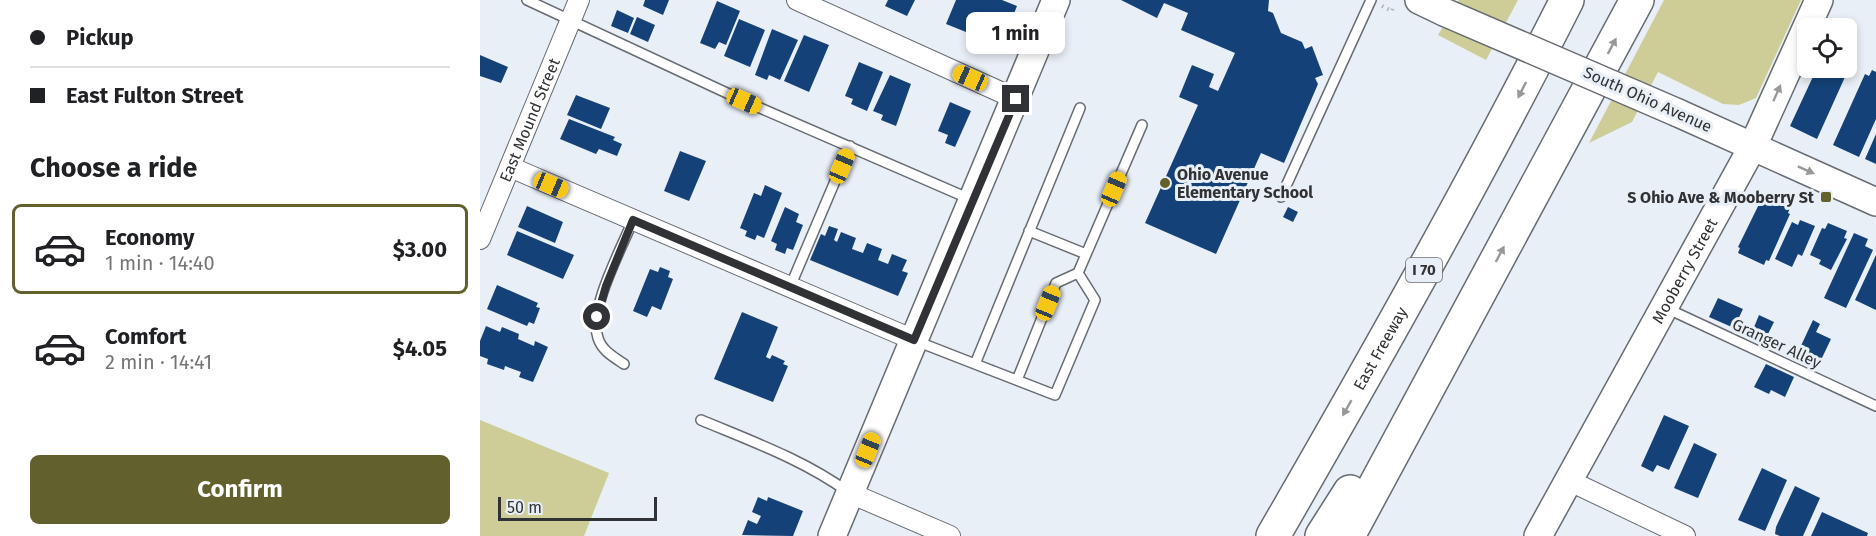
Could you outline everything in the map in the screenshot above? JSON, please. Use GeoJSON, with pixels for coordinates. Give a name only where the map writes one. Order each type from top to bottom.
{"type":"FeatureCollection","features":[{"type":"Feature","properties":{"kind":"highway","name":"East Freeway"},"geometry":{"type":"LineString","coordinates":[[1273,536],[1406,304],[1510,112],[1567,0]]}},
{"type":"Feature","properties":{"kind":"highway"},"geometry":{"type":"LineString","coordinates":[[1348,536],[1637,0]]}},
{"type":"Feature","properties":{"kind":"highway"},"geometry":{"type":"LineString","coordinates":[[1322,536],[1472,306]]}},
{"type":"Feature","properties":{"kind":"street","name":"East Mound Street"},"geometry":{"type":"LineString","coordinates":[[480,239],[579,0]]}},
{"type":"Feature","properties":{"kind":"street"},"geometry":{"type":"LineString","coordinates":[[797,0],[1016,99]]}},
{"type":"Feature","properties":{"kind":"street"},"geometry":{"type":"LineString","coordinates":[[832,536],[1056,0]]}},
{"type":"Feature","properties":{"kind":"street","name":"Mooberry Street"},"geometry":{"type":"LineString","coordinates":[[1538,536],[1753,146],[1819,0]]}},
{"type":"Feature","properties":{"kind":"street","name":"South Ohio Avenue"},"geometry":{"type":"LineString","coordinates":[[1401,6],[1444,12],[1876,202]]}},
{"type":"Feature","properties":{"kind":"street"},"geometry":{"type":"LineString","coordinates":[[510,168],[914,340]]}},
{"type":"Feature","properties":{"kind":"street"},"geometry":{"type":"LineString","coordinates":[[1570,481],[1684,536]]}},
{"type":"Feature","properties":{"kind":"street"},"geometry":{"type":"LineString","coordinates":[[850,493],[950,536]]}},
{"type":"Feature","properties":{"kind":"lane"},"geometry":{"type":"LineString","coordinates":[[527,0],[744,101],[973,200]]}},
{"type":"Feature","properties":{"kind":"lane"},"geometry":{"type":"LineString","coordinates":[[1281,197],[1371,0]]}},
{"type":"Feature","properties":{"kind":"lane"},"geometry":{"type":"LineString","coordinates":[[975,364],[1080,108]]}},
{"type":"Feature","properties":{"kind":"lane"},"geometry":{"type":"LineString","coordinates":[[1017,380],[1056,284],[1078,273],[1142,125]]}},
{"type":"Feature","properties":{"kind":"lane"},"geometry":{"type":"LineString","coordinates":[[790,287],[850,146]]}},
{"type":"Feature","properties":{"kind":"lane"},"geometry":{"type":"LineString","coordinates":[[624,364],[608,353],[598,338],[597,317],[606,286],[633,220]]}},
{"type":"Feature","properties":{"kind":"lane"},"geometry":{"type":"LineString","coordinates":[[1029,231],[1086,254]]}},
{"type":"Feature","properties":{"kind":"lane"},"geometry":{"type":"LineString","coordinates":[[914,340],[1055,395],[1095,300],[1078,273]]}},
{"type":"Feature","properties":{"kind":"lane","name":"Granger Alley"},"geometry":{"type":"LineString","coordinates":[[1665,308],[1876,406]]}},
{"type":"Feature","properties":{"kind":"lane"},"geometry":{"type":"LineString","coordinates":[[701,420],[831,479],[850,493]]}},
{"type":"Feature","properties":{"kind":"shaded area"},"geometry":{"type":"Polygon","coordinates":[[[1459,0],[1518,0],[1486,60],[1438,35],[1459,0]]]}},
{"type":"Feature","properties":{"kind":"shaded area"},"geometry":{"type":"Polygon","coordinates":[[[1664,0],[1801,0],[1756,98],[1739,105],[1723,104],[1658,72],[1632,122],[1589,143],[1664,0]]]}},
{"type":"Feature","properties":{"kind":"shaded area"},"geometry":{"type":"Polygon","coordinates":[[[480,420],[609,473],[584,536],[480,536],[480,420]]]}},
{"type":"Feature","properties":{"kind":"building"},"geometry":{"type":"Polygon","coordinates":[[[645,0],[669,0],[663,15],[643,6],[645,0]]]}},
{"type":"Feature","properties":{"kind":"building"},"geometry":{"type":"Polygon","coordinates":[[[888,0],[915,0],[907,16],[885,6],[888,0]]]}},
{"type":"Feature","properties":{"kind":"building"},"geometry":{"type":"Polygon","coordinates":[[[956,0],[1002,0],[1017,6],[1001,46],[946,24],[956,0]]]}},
{"type":"Feature","properties":{"kind":"building"},"geometry":{"type":"Polygon","coordinates":[[[1121,0],[1269,0],[1268,11],[1273,13],[1281,33],[1302,42],[1305,49],[1312,46],[1323,75],[1315,78],[1318,84],[1284,163],[1261,153],[1216,254],[1145,223],[1198,105],[1179,97],[1192,65],[1214,74],[1209,87],[1218,91],[1235,53],[1181,30],[1188,13],[1164,3],[1157,18],[1121,0]]]}},
{"type":"Feature","properties":{"kind":"building"},"geometry":{"type":"Polygon","coordinates":[[[717,1],[740,11],[726,45],[719,42],[715,49],[700,43],[717,1]]]}},
{"type":"Feature","properties":{"kind":"building"},"geometry":{"type":"Polygon","coordinates":[[[617,10],[634,18],[628,33],[611,26],[617,10]]]}},
{"type":"Feature","properties":{"kind":"building"},"geometry":{"type":"Polygon","coordinates":[[[637,17],[655,25],[648,42],[630,34],[637,17]]]}},
{"type":"Feature","properties":{"kind":"building"},"geometry":{"type":"Polygon","coordinates":[[[739,19],[765,30],[750,67],[724,56],[739,19]]]}},
{"type":"Feature","properties":{"kind":"building"},"geometry":{"type":"Polygon","coordinates":[[[772,29],[798,40],[780,80],[769,75],[767,80],[755,75],[772,29]]]}},
{"type":"Feature","properties":{"kind":"building"},"geometry":{"type":"Polygon","coordinates":[[[804,35],[829,45],[809,92],[784,81],[804,35]]]}},
{"type":"Feature","properties":{"kind":"building"},"geometry":{"type":"Polygon","coordinates":[[[480,55],[508,67],[501,83],[480,76],[480,55]]]}},
{"type":"Feature","properties":{"kind":"building"},"geometry":{"type":"Polygon","coordinates":[[[859,62],[883,72],[867,111],[851,104],[853,99],[845,96],[859,62]]]}},
{"type":"Feature","properties":{"kind":"building"},"geometry":{"type":"Polygon","coordinates":[[[1872,70],[1876,72],[1876,119],[1859,157],[1833,145],[1865,74],[1869,76],[1872,70]]]}},
{"type":"Feature","properties":{"kind":"building"},"geometry":{"type":"Polygon","coordinates":[[[890,75],[911,84],[896,126],[881,120],[883,115],[873,111],[890,75]]]}},
{"type":"Feature","properties":{"kind":"building"},"geometry":{"type":"Polygon","coordinates":[[[1812,78],[1845,78],[1817,139],[1790,126],[1812,78]]]}},
{"type":"Feature","properties":{"kind":"building"},"geometry":{"type":"Polygon","coordinates":[[[576,95],[610,108],[601,129],[567,115],[576,95]]]}},
{"type":"Feature","properties":{"kind":"building"},"geometry":{"type":"Polygon","coordinates":[[[950,102],[971,111],[955,147],[945,143],[948,135],[938,131],[950,102]]]}},
{"type":"Feature","properties":{"kind":"building"},"geometry":{"type":"Polygon","coordinates":[[[569,119],[615,137],[613,140],[622,144],[617,156],[599,149],[596,154],[560,139],[569,119]]]}},
{"type":"Feature","properties":{"kind":"building"},"geometry":{"type":"Polygon","coordinates":[[[1876,134],[1876,164],[1865,159],[1876,134]]]}},
{"type":"Feature","properties":{"kind":"building"},"geometry":{"type":"Polygon","coordinates":[[[680,151],[706,161],[689,201],[664,191],[680,151]]]}},
{"type":"Feature","properties":{"kind":"building"},"geometry":{"type":"Polygon","coordinates":[[[765,185],[782,193],[764,238],[757,235],[755,240],[745,236],[747,231],[740,228],[754,193],[761,196],[765,185]]]}},
{"type":"Feature","properties":{"kind":"building"},"geometry":{"type":"Polygon","coordinates":[[[1763,196],[1790,208],[1788,213],[1790,214],[1769,261],[1766,260],[1764,265],[1738,253],[1740,248],[1738,247],[1763,196]]]}},
{"type":"Feature","properties":{"kind":"building"},"geometry":{"type":"Polygon","coordinates":[[[527,206],[563,222],[555,243],[518,227],[527,206]]]}},
{"type":"Feature","properties":{"kind":"building"},"geometry":{"type":"Polygon","coordinates":[[[785,207],[799,214],[796,222],[803,225],[793,250],[787,248],[785,254],[775,250],[777,244],[771,241],[785,207]]]}},
{"type":"Feature","properties":{"kind":"building"},"geometry":{"type":"Polygon","coordinates":[[[1288,207],[1298,212],[1293,222],[1283,217],[1288,207]]]}},
{"type":"Feature","properties":{"kind":"building"},"geometry":{"type":"Polygon","coordinates":[[[1800,220],[1815,226],[1802,256],[1798,254],[1792,267],[1775,259],[1792,222],[1798,225],[1800,220]]]}},
{"type":"Feature","properties":{"kind":"building"},"geometry":{"type":"Polygon","coordinates":[[[1828,223],[1847,231],[1844,238],[1847,239],[1831,270],[1819,264],[1821,260],[1810,255],[1822,228],[1825,229],[1828,223]]]}},
{"type":"Feature","properties":{"kind":"building"},"geometry":{"type":"Polygon","coordinates":[[[829,226],[838,229],[834,240],[837,242],[841,232],[856,238],[852,249],[863,253],[867,243],[882,249],[878,260],[888,264],[892,254],[907,260],[902,271],[908,273],[898,296],[810,260],[821,234],[825,236],[829,226]]]}},
{"type":"Feature","properties":{"kind":"building"},"geometry":{"type":"Polygon","coordinates":[[[517,231],[574,255],[563,279],[507,255],[517,231]]]}},
{"type":"Feature","properties":{"kind":"building"},"geometry":{"type":"Polygon","coordinates":[[[1854,233],[1868,239],[1865,246],[1873,250],[1846,308],[1824,298],[1854,233]]]}},
{"type":"Feature","properties":{"kind":"building"},"geometry":{"type":"Polygon","coordinates":[[[1876,255],[1876,310],[1855,300],[1876,255]]]}},
{"type":"Feature","properties":{"kind":"building"},"geometry":{"type":"Polygon","coordinates":[[[660,267],[670,271],[668,277],[673,279],[661,310],[652,306],[647,317],[633,311],[650,269],[658,272],[660,267]]]}},
{"type":"Feature","properties":{"kind":"building"},"geometry":{"type":"Polygon","coordinates":[[[497,285],[538,303],[536,307],[540,308],[534,324],[529,322],[527,326],[487,309],[497,285]]]}},
{"type":"Feature","properties":{"kind":"building"},"geometry":{"type":"Polygon","coordinates":[[[1718,298],[1743,309],[1734,328],[1709,317],[1718,298]]]}},
{"type":"Feature","properties":{"kind":"building"},"geometry":{"type":"Polygon","coordinates":[[[742,312],[778,327],[766,357],[770,359],[772,355],[785,361],[783,364],[788,366],[773,402],[714,379],[742,312]]]}},
{"type":"Feature","properties":{"kind":"building"},"geometry":{"type":"Polygon","coordinates":[[[1759,315],[1774,322],[1766,338],[1752,332],[1759,315]]]}},
{"type":"Feature","properties":{"kind":"building"},"geometry":{"type":"Polygon","coordinates":[[[1813,320],[1820,324],[1816,332],[1831,339],[1821,360],[1799,350],[1813,320]]]}},
{"type":"Feature","properties":{"kind":"building"},"geometry":{"type":"Polygon","coordinates":[[[486,326],[500,332],[502,327],[519,334],[518,339],[534,346],[535,341],[548,347],[533,382],[519,377],[521,372],[505,366],[504,370],[487,364],[488,359],[480,356],[480,341],[486,326]]]}},
{"type":"Feature","properties":{"kind":"building"},"geometry":{"type":"Polygon","coordinates":[[[1766,364],[1794,377],[1785,397],[1771,390],[1769,394],[1754,387],[1766,364]]]}},
{"type":"Feature","properties":{"kind":"building"},"geometry":{"type":"Polygon","coordinates":[[[1664,415],[1689,426],[1669,470],[1657,465],[1653,472],[1641,466],[1664,415]]]}},
{"type":"Feature","properties":{"kind":"building"},"geometry":{"type":"Polygon","coordinates":[[[1694,443],[1717,454],[1698,498],[1674,488],[1694,443]]]}},
{"type":"Feature","properties":{"kind":"building"},"geometry":{"type":"Polygon","coordinates":[[[1762,468],[1787,480],[1765,531],[1738,520],[1762,468]]]}},
{"type":"Feature","properties":{"kind":"building"},"geometry":{"type":"Polygon","coordinates":[[[1795,486],[1820,498],[1803,536],[1780,536],[1775,534],[1776,527],[1795,486]]]}},
{"type":"Feature","properties":{"kind":"building"},"geometry":{"type":"Polygon","coordinates":[[[758,497],[767,501],[768,497],[803,511],[793,536],[742,535],[748,520],[757,524],[761,516],[752,512],[758,497]]]}},
{"type":"Feature","properties":{"kind":"building"},"geometry":{"type":"Polygon","coordinates":[[[1822,512],[1868,533],[1867,536],[1811,536],[1822,512]]]}},
{"type":"Feature","properties":{"kind":"place","name":"Ohio Avenue Elementary School"},"geometry":{"type":"Point","coordinates":[1165,183]}},
{"type":"Feature","properties":{"kind":"place","name":"S Ohio Ave & Mooberry St"},"geometry":{"type":"Point","coordinates":[1826,197]}},
{"type":"Feature","properties":{"kind":"route"},"geometry":{"type":"LineString","coordinates":[[597,317],[606,286],[633,220],[914,340],[1016,99]]}}]}
